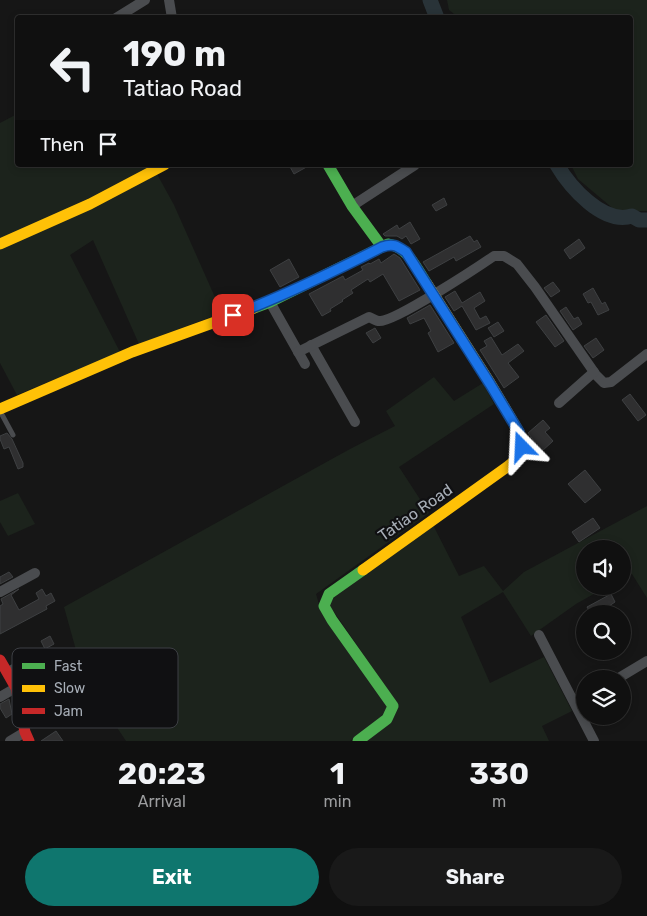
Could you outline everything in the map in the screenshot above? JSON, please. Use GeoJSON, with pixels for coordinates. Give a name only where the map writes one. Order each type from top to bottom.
{"type":"FeatureCollection","features":[{"type":"Feature","properties":{"kind":"street"},"geometry":{"type":"LineString","coordinates":[[121,15],[146,0]]}},
{"type":"Feature","properties":{"kind":"street"},"geometry":{"type":"LineString","coordinates":[[169,0],[172,15]]}},
{"type":"Feature","properties":{"kind":"street"},"geometry":{"type":"LineString","coordinates":[[0,244],[90,204],[160,167]]}},
{"type":"Feature","properties":{"kind":"street"},"geometry":{"type":"LineString","coordinates":[[0,410],[132,352],[270,302],[382,247],[352,206],[329,167]]}},
{"type":"Feature","properties":{"kind":"street"},"geometry":{"type":"LineString","coordinates":[[352,206],[412,167]]}},
{"type":"Feature","properties":{"kind":"street","name":"Tatiao Road"},"geometry":{"type":"LineString","coordinates":[[358,741],[387,719],[394,706],[332,620],[324,606],[329,594],[507,467],[517,458],[522,447],[519,432],[406,252],[396,245],[388,244],[382,247]]}},
{"type":"Feature","properties":{"kind":"street"},"geometry":{"type":"LineString","coordinates":[[298,352],[369,317],[380,322],[390,319],[494,256],[504,256],[517,264],[594,372],[604,383],[611,382],[647,354]]}},
{"type":"Feature","properties":{"kind":"street"},"geometry":{"type":"LineString","coordinates":[[270,302],[305,364]]}},
{"type":"Feature","properties":{"kind":"street"},"geometry":{"type":"LineString","coordinates":[[311,345],[355,422]]}},
{"type":"Feature","properties":{"kind":"street"},"geometry":{"type":"LineString","coordinates":[[559,403],[594,372]]}},
{"type":"Feature","properties":{"kind":"street"},"geometry":{"type":"LineString","coordinates":[[0,592],[35,573]]}},
{"type":"Feature","properties":{"kind":"street"},"geometry":{"type":"LineString","coordinates":[[540,636],[594,741]]}},
{"type":"Feature","properties":{"kind":"street"},"geometry":{"type":"LineString","coordinates":[[0,660],[12,681]]}},
{"type":"Feature","properties":{"kind":"street"},"geometry":{"type":"LineString","coordinates":[[631,671],[647,661]]}},
{"type":"Feature","properties":{"kind":"street"},"geometry":{"type":"LineString","coordinates":[[0,697],[12,690]]}},
{"type":"Feature","properties":{"kind":"street"},"geometry":{"type":"LineString","coordinates":[[10,741],[27,737]]}},
{"type":"Feature","properties":{"kind":"lane"},"geometry":{"type":"LineString","coordinates":[[0,410],[13,435]]}},
{"type":"Feature","properties":{"kind":"lane"},"geometry":{"type":"LineString","coordinates":[[6,671],[12,668]]}},
{"type":"Feature","properties":{"kind":"shaded area"},"geometry":{"type":"Polygon","coordinates":[[[447,0],[647,0],[647,211],[616,211],[578,179],[572,167],[633,167],[633,15],[455,15],[449,10],[447,0]]]}},
{"type":"Feature","properties":{"kind":"shaded area"},"geometry":{"type":"Polygon","coordinates":[[[15,115],[15,167],[153,167],[174,205],[222,313],[139,344],[93,240],[70,255],[120,352],[17,395],[0,363],[0,123],[15,115]]]}},
{"type":"Feature","properties":{"kind":"shaded area"},"geometry":{"type":"Polygon","coordinates":[[[434,377],[454,401],[483,383],[494,404],[399,467],[429,513],[316,594],[320,608],[389,706],[383,716],[350,741],[126,741],[117,728],[178,728],[178,648],[75,648],[64,607],[395,426],[386,411],[434,377]]]}},
{"type":"Feature","properties":{"kind":"shaded area"},"geometry":{"type":"Polygon","coordinates":[[[18,493],[35,524],[8,536],[0,522],[0,501],[18,493]]]}},
{"type":"Feature","properties":{"kind":"shaded area"},"geometry":{"type":"Polygon","coordinates":[[[647,506],[647,598],[631,575],[631,540],[584,540],[647,506]]]}},
{"type":"Feature","properties":{"kind":"shaded area"},"geometry":{"type":"Polygon","coordinates":[[[433,525],[459,576],[484,566],[503,591],[524,572],[576,544],[576,595],[592,595],[531,636],[503,592],[461,617],[490,683],[544,657],[572,711],[542,726],[549,741],[366,741],[399,706],[330,606],[333,596],[433,525]]]}},
{"type":"Feature","properties":{"kind":"building"},"geometry":{"type":"Polygon","coordinates":[[[290,167],[306,167],[294,174],[290,167]]]}},
{"type":"Feature","properties":{"kind":"building"},"geometry":{"type":"Polygon","coordinates":[[[444,198],[447,205],[436,211],[432,205],[444,198]]]}},
{"type":"Feature","properties":{"kind":"building"},"geometry":{"type":"Polygon","coordinates":[[[410,222],[420,239],[411,244],[406,236],[402,239],[397,236],[385,236],[383,234],[397,225],[399,229],[410,222]]]}},
{"type":"Feature","properties":{"kind":"building"},"geometry":{"type":"Polygon","coordinates":[[[470,236],[474,242],[477,240],[481,247],[456,261],[454,257],[429,271],[423,262],[470,236]]]}},
{"type":"Feature","properties":{"kind":"building"},"geometry":{"type":"Polygon","coordinates":[[[579,239],[585,248],[570,259],[564,250],[579,239]]]}},
{"type":"Feature","properties":{"kind":"building"},"geometry":{"type":"Polygon","coordinates":[[[394,254],[400,258],[420,290],[399,301],[383,274],[370,282],[368,279],[351,290],[353,293],[322,316],[309,294],[343,276],[345,280],[363,270],[361,267],[379,259],[381,263],[394,254]]]}},
{"type":"Feature","properties":{"kind":"building"},"geometry":{"type":"Polygon","coordinates":[[[289,259],[299,277],[280,287],[270,270],[289,259]]]}},
{"type":"Feature","properties":{"kind":"building"},"geometry":{"type":"Polygon","coordinates":[[[553,282],[560,291],[551,297],[544,288],[553,282]]]}},
{"type":"Feature","properties":{"kind":"building"},"geometry":{"type":"Polygon","coordinates":[[[593,288],[602,304],[605,302],[609,310],[598,315],[591,302],[588,303],[583,294],[593,288]]]}},
{"type":"Feature","properties":{"kind":"building"},"geometry":{"type":"Polygon","coordinates":[[[455,291],[462,303],[480,292],[485,301],[474,308],[480,319],[486,316],[490,323],[476,330],[462,306],[454,311],[445,297],[455,291]]]}},
{"type":"Feature","properties":{"kind":"building"},"geometry":{"type":"Polygon","coordinates":[[[430,305],[454,343],[438,352],[428,333],[431,331],[424,318],[410,324],[407,318],[430,305]]]}},
{"type":"Feature","properties":{"kind":"building"},"geometry":{"type":"Polygon","coordinates":[[[566,307],[574,319],[578,317],[582,324],[573,330],[560,311],[566,307]]]}},
{"type":"Feature","properties":{"kind":"building"},"geometry":{"type":"Polygon","coordinates":[[[546,315],[564,341],[555,347],[536,322],[546,315]]]}},
{"type":"Feature","properties":{"kind":"building"},"geometry":{"type":"Polygon","coordinates":[[[498,322],[504,331],[494,337],[488,328],[498,322]]]}},
{"type":"Feature","properties":{"kind":"building"},"geometry":{"type":"Polygon","coordinates":[[[375,328],[381,338],[373,343],[366,333],[375,328]]]}},
{"type":"Feature","properties":{"kind":"building"},"geometry":{"type":"Polygon","coordinates":[[[491,337],[502,355],[518,344],[524,351],[508,363],[519,377],[504,388],[480,350],[487,346],[484,341],[491,337]]]}},
{"type":"Feature","properties":{"kind":"building"},"geometry":{"type":"Polygon","coordinates":[[[596,338],[604,350],[593,358],[584,346],[596,338]]]}},
{"type":"Feature","properties":{"kind":"building"},"geometry":{"type":"Polygon","coordinates":[[[630,394],[646,415],[638,421],[622,400],[630,394]]]}},
{"type":"Feature","properties":{"kind":"building"},"geometry":{"type":"Polygon","coordinates":[[[543,420],[550,428],[545,432],[553,441],[541,452],[533,443],[535,442],[528,433],[543,420]]]}},
{"type":"Feature","properties":{"kind":"building"},"geometry":{"type":"Polygon","coordinates":[[[7,433],[12,439],[23,463],[23,467],[18,469],[9,447],[4,449],[0,439],[0,436],[7,433]]]}},
{"type":"Feature","properties":{"kind":"building"},"geometry":{"type":"Polygon","coordinates":[[[585,470],[601,490],[585,503],[568,484],[585,470]]]}},
{"type":"Feature","properties":{"kind":"building"},"geometry":{"type":"Polygon","coordinates":[[[593,518],[600,528],[582,540],[578,540],[572,532],[593,518]]]}},
{"type":"Feature","properties":{"kind":"building"},"geometry":{"type":"Polygon","coordinates":[[[9,572],[13,577],[0,584],[0,577],[9,572]]]}},
{"type":"Feature","properties":{"kind":"building"},"geometry":{"type":"Polygon","coordinates":[[[19,589],[11,595],[19,610],[39,599],[36,593],[42,589],[46,596],[51,593],[55,601],[46,606],[47,609],[0,634],[0,606],[3,604],[1,599],[19,589]]]}},
{"type":"Feature","properties":{"kind":"building"},"geometry":{"type":"Polygon","coordinates":[[[609,595],[612,595],[615,602],[610,605],[591,605],[609,595]]]}},
{"type":"Feature","properties":{"kind":"building"},"geometry":{"type":"Polygon","coordinates":[[[50,636],[54,644],[44,648],[41,641],[50,636]]]}},
{"type":"Feature","properties":{"kind":"building"},"geometry":{"type":"Polygon","coordinates":[[[9,699],[12,714],[6,718],[0,708],[0,704],[9,699]]]}},
{"type":"Feature","properties":{"kind":"building"},"geometry":{"type":"Polygon","coordinates":[[[56,731],[63,741],[41,741],[56,731]]]}},
{"type":"Feature","properties":{"kind":"waterway"},"geometry":{"type":"LineString","coordinates":[[430,0],[436,15]]}},
{"type":"Feature","properties":{"kind":"waterway"},"geometry":{"type":"LineString","coordinates":[[558,167],[570,184],[599,210],[610,215],[632,216],[639,220],[647,220]]}},
{"type":"Feature","properties":{"kind":"traffic: fast"},"geometry":{"type":"LineString","coordinates":[[329,167],[352,206],[382,247]]}},
{"type":"Feature","properties":{"kind":"traffic: fast"},"geometry":{"type":"LineString","coordinates":[[254,308],[388,244],[401,249],[406,254],[427,284]]}},
{"type":"Feature","properties":{"kind":"traffic: fast"},"geometry":{"type":"LineString","coordinates":[[358,741],[387,719],[393,706],[324,606],[329,594],[363,570]]}},
{"type":"Feature","properties":{"kind":"traffic: slow"},"geometry":{"type":"LineString","coordinates":[[0,244],[90,204],[160,167]]}},
{"type":"Feature","properties":{"kind":"traffic: slow"},"geometry":{"type":"LineString","coordinates":[[363,570],[507,467],[517,459],[522,447],[519,432],[427,284]]}},
{"type":"Feature","properties":{"kind":"traffic: slow"},"geometry":{"type":"LineString","coordinates":[[0,409],[132,352],[254,308]]}},
{"type":"Feature","properties":{"kind":"traffic: jam"},"geometry":{"type":"LineString","coordinates":[[0,660],[12,681]]}},
{"type":"Feature","properties":{"kind":"traffic: jam"},"geometry":{"type":"LineString","coordinates":[[24,728],[29,741]]}},
{"type":"Feature","properties":{"kind":"route"},"geometry":{"type":"LineString","coordinates":[[233,315],[270,302],[388,244],[396,245],[406,252],[434,294],[519,432],[522,447]]}}]}
